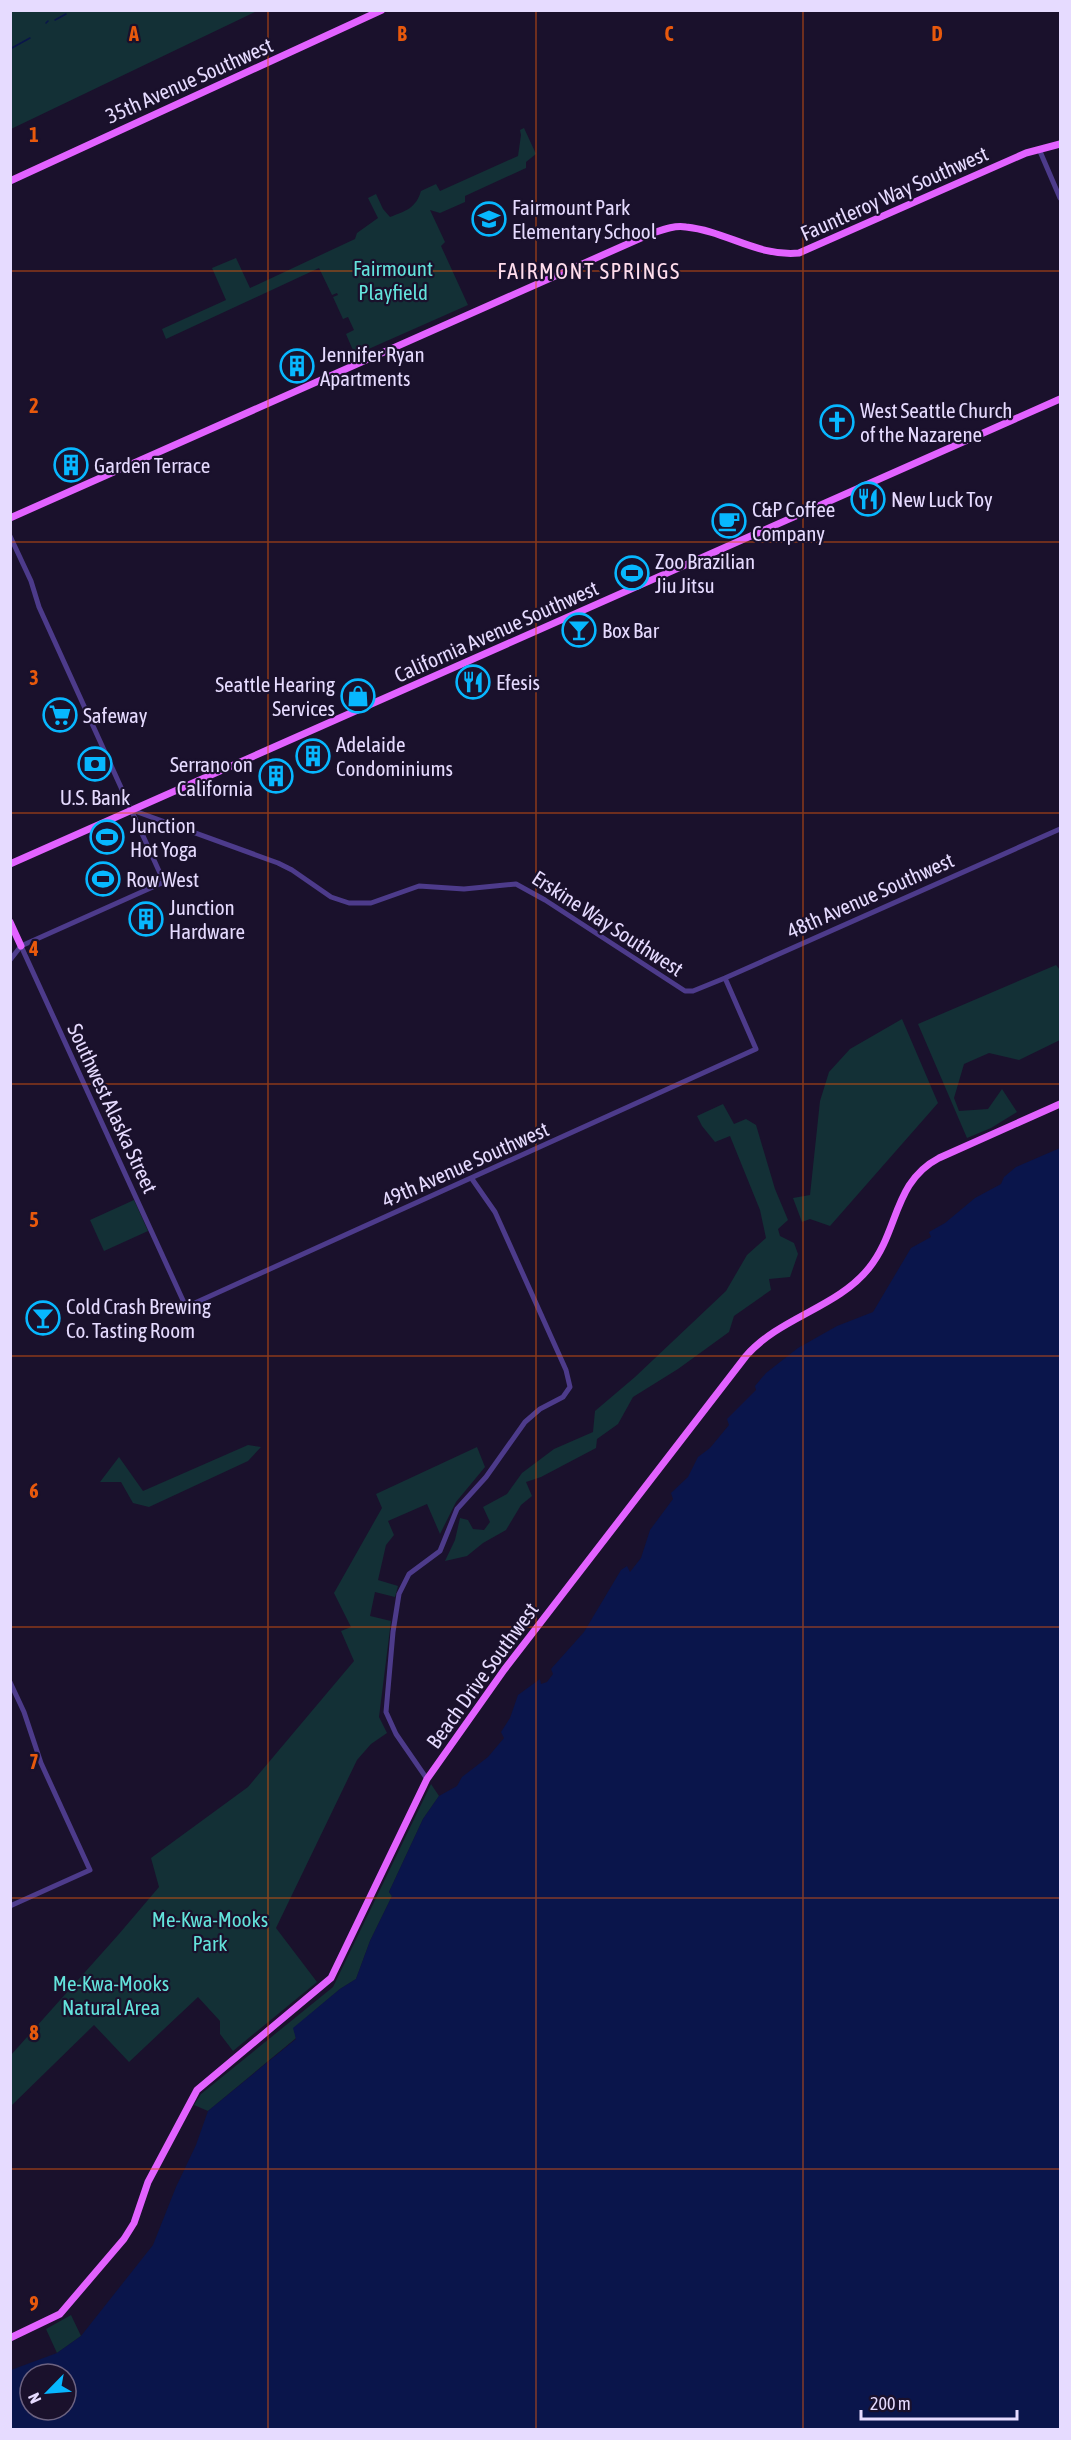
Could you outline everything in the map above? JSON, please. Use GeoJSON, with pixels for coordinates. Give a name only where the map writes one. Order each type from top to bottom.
{"type":"FeatureCollection","features":[{"type":"Feature","properties":{"kind":"main road","name":"35th Avenue Southwest"},"geometry":{"type":"LineString","coordinates":[[10,181],[382,10]]}},
{"type":"Feature","properties":{"kind":"main road","name":"Fauntleroy Way Southwest"},"geometry":{"type":"LineString","coordinates":[[10,518],[650,234],[671,227],[686,227],[769,253],[799,253],[1039,149],[1060,144]]}},
{"type":"Feature","properties":{"kind":"main road","name":"California Avenue Southwest"},"geometry":{"type":"LineString","coordinates":[[10,864],[1060,399]]}},
{"type":"Feature","properties":{"kind":"main road","name":"Southwest Alaska Street"},"geometry":{"type":"LineString","coordinates":[[10,922],[21,946]]}},
{"type":"Feature","properties":{"kind":"main road","name":"Beach Drive Southwest"},"geometry":{"type":"LineString","coordinates":[[10,2338],[60,2314],[124,2239],[134,2223],[148,2182],[197,2090],[331,1978],[427,1779],[504,1670],[753,1348],[768,1335],[857,1281],[881,1251],[904,1191],[922,1169],[947,1155],[1060,1104]]}},
{"type":"Feature","properties":{"kind":"street"},"geometry":{"type":"LineString","coordinates":[[1039,149],[1060,198]]}},
{"type":"Feature","properties":{"kind":"street"},"geometry":{"type":"LineString","coordinates":[[10,536],[31,581],[39,607],[164,882],[21,946],[10,960]]}},
{"type":"Feature","properties":{"kind":"street","name":"Erskine Way Southwest"},"geometry":{"type":"LineString","coordinates":[[132,810],[278,863],[331,897],[349,903],[371,903],[419,886],[464,889],[516,884],[545,900],[678,988],[693,991]]}},
{"type":"Feature","properties":{"kind":"street","name":"48th Avenue Southwest"},"geometry":{"type":"LineString","coordinates":[[693,991],[1060,829]]}},
{"type":"Feature","properties":{"kind":"street","name":"Southwest Alaska Street"},"geometry":{"type":"LineString","coordinates":[[21,946],[186,1306]]}},
{"type":"Feature","properties":{"kind":"street","name":"49th Avenue Southwest"},"geometry":{"type":"LineString","coordinates":[[186,1306],[756,1049],[724,978]]}},
{"type":"Feature","properties":{"kind":"street"},"geometry":{"type":"LineString","coordinates":[[427,1779],[396,1734],[386,1712],[393,1632],[399,1594],[409,1574],[440,1551],[461,1503],[486,1477],[525,1422],[540,1409],[563,1397],[569,1391],[570,1382],[495,1212],[472,1179]]}},
{"type":"Feature","properties":{"kind":"street"},"geometry":{"type":"LineString","coordinates":[[10,1682],[24,1712],[41,1763],[90,1870],[10,1906]]}},
{"type":"Feature","properties":{"kind":"green space"},"geometry":{"type":"Polygon","coordinates":[[[11,11],[257,11],[11,129],[11,11]]]}},
{"type":"Feature","properties":{"kind":"green space","name":"Fairmount Playfield"},"geometry":{"type":"Polygon","coordinates":[[[524,128],[536,154],[526,162],[526,168],[465,196],[465,202],[440,213],[430,210],[445,242],[441,246],[468,305],[355,355],[346,334],[354,330],[348,317],[343,319],[333,297],[338,295],[337,293],[332,295],[319,268],[166,339],[162,329],[226,300],[212,268],[236,258],[250,288],[355,239],[357,233],[378,218],[368,198],[376,194],[383,209],[390,217],[410,208],[421,191],[436,184],[440,191],[518,156],[520,130],[524,128]]]}},
{"type":"Feature","properties":{"kind":"green space"},"geometry":{"type":"Polygon","coordinates":[[[1056,965],[1060,970],[1060,1040],[1019,1060],[989,1053],[964,1064],[954,1098],[959,1111],[988,1109],[1002,1089],[1017,1112],[991,1128],[967,1138],[918,1024],[1056,965]]]}},
{"type":"Feature","properties":{"kind":"green space"},"geometry":{"type":"Polygon","coordinates":[[[902,1019],[938,1103],[830,1226],[810,1219],[802,1222],[793,1198],[810,1195],[820,1101],[829,1072],[850,1049],[902,1019]]]}},
{"type":"Feature","properties":{"kind":"green space"},"geometry":{"type":"Polygon","coordinates":[[[723,1104],[734,1124],[746,1119],[756,1125],[775,1189],[788,1220],[778,1229],[780,1236],[794,1243],[798,1254],[790,1277],[769,1279],[771,1290],[734,1316],[729,1332],[678,1369],[633,1397],[618,1424],[597,1439],[596,1448],[541,1477],[526,1482],[532,1496],[521,1505],[506,1530],[483,1543],[467,1556],[445,1561],[455,1540],[460,1518],[468,1520],[473,1529],[484,1530],[490,1522],[483,1507],[507,1494],[522,1473],[554,1449],[593,1432],[595,1411],[635,1377],[726,1291],[747,1255],[766,1238],[760,1210],[730,1136],[715,1142],[697,1116],[723,1104]]]}},
{"type":"Feature","properties":{"kind":"green space"},"geometry":{"type":"Polygon","coordinates":[[[134,1200],[148,1231],[104,1251],[90,1220],[134,1200]]]}},
{"type":"Feature","properties":{"kind":"green space"},"geometry":{"type":"Polygon","coordinates":[[[248,1445],[261,1447],[248,1461],[149,1507],[133,1503],[121,1482],[100,1482],[119,1457],[143,1491],[248,1445]]]}},
{"type":"Feature","properties":{"kind":"green space","name":"Me-Kwa-Mooks Park"},"geometry":{"type":"Polygon","coordinates":[[[477,1447],[485,1467],[456,1502],[440,1534],[427,1504],[388,1521],[394,1535],[386,1545],[378,1580],[398,1586],[395,1597],[375,1592],[370,1616],[391,1621],[379,1717],[387,1733],[371,1744],[357,1760],[276,1928],[317,1982],[233,2051],[220,2034],[220,2021],[198,1997],[129,2062],[94,2025],[11,2106],[11,2055],[159,1887],[151,1858],[248,1787],[354,1661],[341,1631],[351,1627],[334,1593],[382,1508],[376,1494],[477,1447]]]}},
{"type":"Feature","properties":{"kind":"green space"},"geometry":{"type":"Polygon","coordinates":[[[431,1784],[439,1796],[423,1819],[389,1892],[392,1896],[370,1941],[356,1979],[340,1989],[294,2028],[296,2038],[208,2111],[194,2105],[201,2094],[333,1987],[431,1784]]]}},
{"type":"Feature","properties":{"kind":"green space"},"geometry":{"type":"Polygon","coordinates":[[[71,2315],[81,2336],[57,2353],[46,2329],[71,2315]]]}},
{"type":"Feature","properties":{"kind":"shaded area"},"geometry":{"type":"Polygon","coordinates":[[[1060,1148],[1060,2429],[11,2429],[11,2370],[18,2367],[18,2422],[78,2422],[78,2362],[33,2362],[57,2353],[81,2336],[153,2245],[196,2145],[208,2111],[296,2039],[293,2028],[340,1989],[356,1979],[370,1941],[392,1896],[389,1892],[423,1819],[439,1796],[457,1786],[462,1777],[488,1757],[504,1738],[501,1732],[510,1718],[518,1695],[540,1679],[541,1684],[547,1682],[553,1674],[551,1669],[584,1632],[621,1570],[627,1566],[630,1572],[641,1558],[650,1530],[673,1499],[671,1493],[688,1477],[698,1457],[710,1448],[729,1425],[727,1419],[756,1390],[755,1386],[766,1373],[798,1348],[837,1326],[873,1312],[911,1248],[931,1237],[929,1232],[945,1223],[975,1198],[1001,1184],[1004,1177],[1016,1167],[1060,1148]]]}},
{"type":"Feature","properties":{"kind":"waterway"},"geometry":{"type":"LineString","coordinates":[[55,20],[66,14]]}},
{"type":"Feature","properties":{"kind":"waterway"},"geometry":{"type":"LineString","coordinates":[[10,49],[30,38]]}},
{"type":"Feature","properties":{"kind":"place","name":"Fairmount Park Elementary School"},"geometry":{"type":"Point","coordinates":[489,219]}},
{"type":"Feature","properties":{"kind":"place","name":"Jennifer Ryan Apartments"},"geometry":{"type":"Point","coordinates":[297,366]}},
{"type":"Feature","properties":{"kind":"place","name":"West Seattle Church of the Nazarene"},"geometry":{"type":"Point","coordinates":[837,422]}},
{"type":"Feature","properties":{"kind":"place","name":"Garden Terrace"},"geometry":{"type":"Point","coordinates":[71,465]}},
{"type":"Feature","properties":{"kind":"place","name":"New Luck Toy"},"geometry":{"type":"Point","coordinates":[868,499]}},
{"type":"Feature","properties":{"kind":"place","name":"C&P Coffee Company"},"geometry":{"type":"Point","coordinates":[729,521]}},
{"type":"Feature","properties":{"kind":"place","name":"Zoo Brazilian Jiu Jitsu"},"geometry":{"type":"Point","coordinates":[632,573]}},
{"type":"Feature","properties":{"kind":"place","name":"Box Bar"},"geometry":{"type":"Point","coordinates":[579,630]}},
{"type":"Feature","properties":{"kind":"place","name":"Efesis"},"geometry":{"type":"Point","coordinates":[473,682]}},
{"type":"Feature","properties":{"kind":"place","name":"Seattle Hearing Services"},"geometry":{"type":"Point","coordinates":[358,696]}},
{"type":"Feature","properties":{"kind":"place","name":"Safeway"},"geometry":{"type":"Point","coordinates":[60,715]}},
{"type":"Feature","properties":{"kind":"place","name":"Adelaide Condominiums"},"geometry":{"type":"Point","coordinates":[313,756]}},
{"type":"Feature","properties":{"kind":"place","name":"U.S. Bank"},"geometry":{"type":"Point","coordinates":[95,764]}},
{"type":"Feature","properties":{"kind":"place","name":"Serrano on California"},"geometry":{"type":"Point","coordinates":[276,776]}},
{"type":"Feature","properties":{"kind":"place","name":"Junction Hot Yoga"},"geometry":{"type":"Point","coordinates":[107,837]}},
{"type":"Feature","properties":{"kind":"place","name":"Row West"},"geometry":{"type":"Point","coordinates":[103,879]}},
{"type":"Feature","properties":{"kind":"place","name":"Junction Hardware"},"geometry":{"type":"Point","coordinates":[146,919]}},
{"type":"Feature","properties":{"kind":"place","name":"Cold Crash Brewing Co. Tasting Room"},"geometry":{"type":"Point","coordinates":[43,1318]}},
{"type":"Feature","properties":{"kind":"district","name":"FAIRMONT SPRINGS"},"geometry":{"type":"Point","coordinates":[589,271]}},
{"type":"Feature","properties":{"kind":"park label","name":"Me-Kwa-Mooks Natural Area"},"geometry":{"type":"Point","coordinates":[111,1995]}}]}
